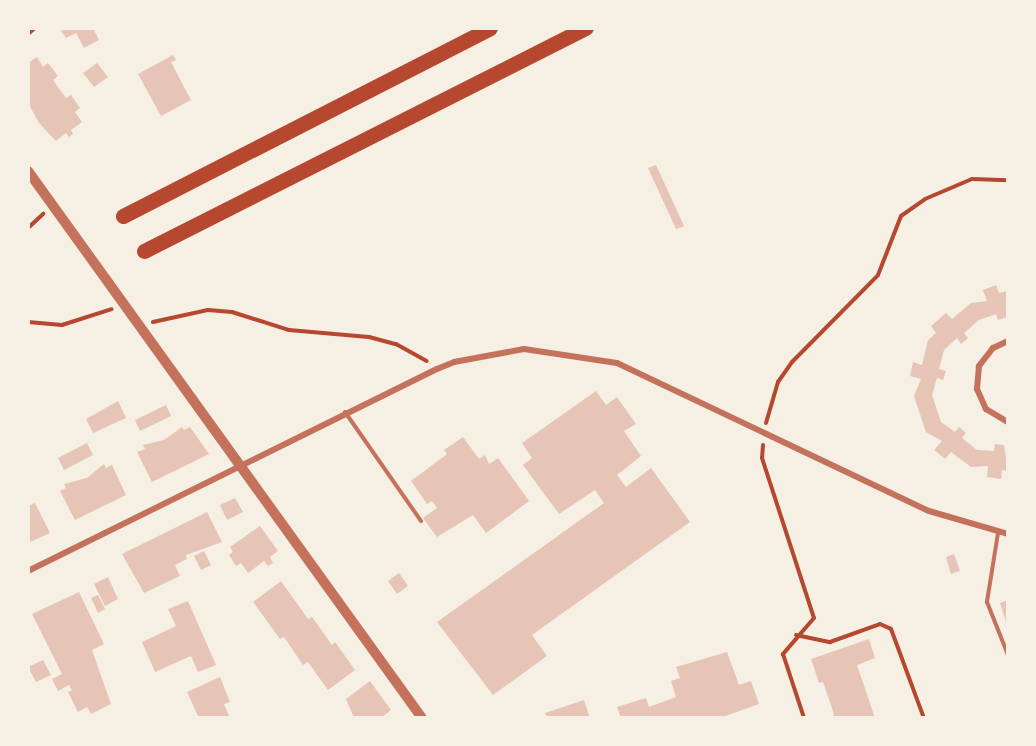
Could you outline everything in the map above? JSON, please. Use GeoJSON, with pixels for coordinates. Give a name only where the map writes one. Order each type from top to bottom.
{"type":"FeatureCollection","features":[{"type":"Feature","properties":{"kind":"highway"},"geometry":{"type":"LineString","coordinates":[[123,216],[490,28]]}},
{"type":"Feature","properties":{"kind":"highway"},"geometry":{"type":"LineString","coordinates":[[144,251],[586,28]]}},
{"type":"Feature","properties":{"kind":"street"},"geometry":{"type":"LineString","coordinates":[[28,171],[422,717]]}},
{"type":"Feature","properties":{"kind":"street"},"geometry":{"type":"LineString","coordinates":[[1008,341],[993,348],[979,366],[977,389],[986,409],[1008,422]]}},
{"type":"Feature","properties":{"kind":"street"},"geometry":{"type":"LineString","coordinates":[[28,571],[239,464],[437,369],[454,362],[524,349],[574,354],[616,363],[764,430],[929,511],[1008,534]]}},
{"type":"Feature","properties":{"kind":"lane"},"geometry":{"type":"LineString","coordinates":[[345,412],[421,521]]}},
{"type":"Feature","properties":{"kind":"lane"},"geometry":{"type":"LineString","coordinates":[[998,532],[987,602],[1008,655]]}},
{"type":"Feature","properties":{"kind":"path"},"geometry":{"type":"LineString","coordinates":[[28,34],[35,28]]}},
{"type":"Feature","properties":{"kind":"path"},"geometry":{"type":"LineString","coordinates":[[804,717],[783,654],[796,635],[814,618],[762,458],[764,430],[778,382],[792,362],[878,275],[901,216],[924,199],[972,179],[1008,180]]}},
{"type":"Feature","properties":{"kind":"path"},"geometry":{"type":"LineString","coordinates":[[28,228],[52,206]]}},
{"type":"Feature","properties":{"kind":"path"},"geometry":{"type":"LineString","coordinates":[[28,322],[62,325],[108,311],[123,302]]}},
{"type":"Feature","properties":{"kind":"path"},"geometry":{"type":"LineString","coordinates":[[137,325],[208,310],[232,312],[289,330],[369,337],[396,344],[437,369]]}},
{"type":"Feature","properties":{"kind":"path"},"geometry":{"type":"LineString","coordinates":[[796,635],[830,642],[880,624],[891,629],[924,717]]}},
{"type":"Feature","properties":{"kind":"building"},"geometry":{"type":"Polygon","coordinates":[[[66,28],[93,28],[99,40],[84,48],[76,33],[66,38],[61,31],[66,28]]]}},
{"type":"Feature","properties":{"kind":"building"},"geometry":{"type":"Polygon","coordinates":[[[173,55],[176,60],[171,62],[191,100],[161,116],[138,74],[173,55]]]}},
{"type":"Feature","properties":{"kind":"building"},"geometry":{"type":"Polygon","coordinates":[[[37,57],[43,67],[48,63],[58,76],[53,80],[60,90],[66,98],[71,95],[80,108],[75,112],[82,122],[71,130],[73,134],[69,137],[66,133],[56,141],[39,123],[28,103],[28,63],[37,57]]]}},
{"type":"Feature","properties":{"kind":"building"},"geometry":{"type":"Polygon","coordinates":[[[97,63],[108,77],[94,87],[83,73],[97,63]]]}},
{"type":"Feature","properties":{"kind":"building"},"geometry":{"type":"Polygon","coordinates":[[[656,165],[684,226],[676,229],[648,168],[656,165]]]}},
{"type":"Feature","properties":{"kind":"building"},"geometry":{"type":"Polygon","coordinates":[[[996,285],[999,293],[1008,291],[1007,317],[998,320],[996,314],[979,320],[964,333],[968,338],[961,344],[957,338],[944,350],[939,369],[946,371],[943,380],[937,378],[932,395],[941,422],[955,432],[959,427],[966,433],[962,438],[977,450],[994,451],[995,444],[1004,445],[1008,471],[1002,470],[1001,479],[987,477],[988,466],[971,467],[951,452],[945,459],[934,450],[942,441],[926,432],[914,396],[921,379],[910,376],[913,362],[922,365],[928,340],[936,333],[931,326],[946,313],[952,319],[971,303],[987,301],[983,290],[996,285]]]}},
{"type":"Feature","properties":{"kind":"building"},"geometry":{"type":"Polygon","coordinates":[[[596,391],[606,405],[617,397],[636,424],[624,431],[641,456],[617,475],[626,487],[651,468],[690,522],[532,635],[547,656],[493,695],[437,622],[604,503],[595,490],[559,514],[523,465],[532,458],[522,443],[596,391]]]}},
{"type":"Feature","properties":{"kind":"building"},"geometry":{"type":"Polygon","coordinates":[[[118,401],[126,418],[93,433],[86,419],[118,401]]]}},
{"type":"Feature","properties":{"kind":"building"},"geometry":{"type":"Polygon","coordinates":[[[166,405],[171,416],[140,431],[135,420],[166,405]]]}},
{"type":"Feature","properties":{"kind":"building"},"geometry":{"type":"Polygon","coordinates":[[[182,427],[184,430],[190,427],[209,454],[152,482],[137,452],[145,449],[143,445],[164,440],[182,427]]]}},
{"type":"Feature","properties":{"kind":"building"},"geometry":{"type":"Polygon","coordinates":[[[463,437],[479,459],[485,455],[489,464],[498,458],[529,501],[486,533],[473,515],[437,537],[423,518],[437,508],[432,501],[427,504],[411,481],[447,454],[444,450],[463,437]]]}},
{"type":"Feature","properties":{"kind":"building"},"geometry":{"type":"Polygon","coordinates":[[[87,443],[93,455],[64,470],[58,458],[87,443]]]}},
{"type":"Feature","properties":{"kind":"building"},"geometry":{"type":"Polygon","coordinates":[[[104,464],[106,468],[112,465],[126,495],[75,520],[60,491],[66,488],[64,484],[87,478],[104,464]]]}},
{"type":"Feature","properties":{"kind":"building"},"geometry":{"type":"Polygon","coordinates":[[[235,498],[243,512],[227,520],[220,505],[235,498]]]}},
{"type":"Feature","properties":{"kind":"building"},"geometry":{"type":"Polygon","coordinates":[[[35,503],[50,533],[28,543],[28,506],[35,503]]]}},
{"type":"Feature","properties":{"kind":"building"},"geometry":{"type":"Polygon","coordinates":[[[207,512],[222,542],[186,555],[187,559],[175,565],[180,576],[144,593],[122,554],[207,512]]]}},
{"type":"Feature","properties":{"kind":"building"},"geometry":{"type":"Polygon","coordinates":[[[260,526],[278,551],[270,557],[273,563],[268,566],[264,561],[248,573],[241,563],[236,566],[229,555],[233,552],[230,547],[260,526]]]}},
{"type":"Feature","properties":{"kind":"building"},"geometry":{"type":"Polygon","coordinates":[[[204,551],[211,565],[201,570],[194,556],[204,551]]]}},
{"type":"Feature","properties":{"kind":"building"},"geometry":{"type":"Polygon","coordinates":[[[954,554],[960,571],[951,574],[946,557],[954,554]]]}},
{"type":"Feature","properties":{"kind":"building"},"geometry":{"type":"Polygon","coordinates":[[[399,573],[408,586],[397,594],[388,581],[399,573]]]}},
{"type":"Feature","properties":{"kind":"building"},"geometry":{"type":"Polygon","coordinates":[[[108,577],[118,599],[105,606],[94,584],[108,577]]]}},
{"type":"Feature","properties":{"kind":"building"},"geometry":{"type":"Polygon","coordinates":[[[281,581],[308,619],[312,617],[332,645],[335,642],[355,670],[328,690],[308,662],[303,665],[284,637],[280,639],[253,602],[281,581]]]}},
{"type":"Feature","properties":{"kind":"building"},"geometry":{"type":"Polygon","coordinates":[[[79,592],[104,644],[92,650],[111,704],[91,714],[87,707],[78,712],[68,692],[72,690],[69,685],[58,691],[52,679],[62,674],[32,614],[79,592]]]}},
{"type":"Feature","properties":{"kind":"building"},"geometry":{"type":"Polygon","coordinates":[[[98,595],[105,609],[98,613],[91,598],[98,595]]]}},
{"type":"Feature","properties":{"kind":"building"},"geometry":{"type":"Polygon","coordinates":[[[1008,600],[1008,625],[1007,625],[1000,603],[1008,600]]]}},
{"type":"Feature","properties":{"kind":"building"},"geometry":{"type":"Polygon","coordinates":[[[188,601],[216,665],[198,672],[191,656],[155,672],[142,642],[176,626],[168,609],[188,601]]]}},
{"type":"Feature","properties":{"kind":"building"},"geometry":{"type":"Polygon","coordinates":[[[869,639],[875,658],[857,665],[875,718],[832,718],[834,714],[823,682],[819,683],[811,659],[869,639]]]}},
{"type":"Feature","properties":{"kind":"building"},"geometry":{"type":"Polygon","coordinates":[[[727,652],[739,685],[751,681],[759,704],[720,718],[621,718],[617,707],[646,698],[649,707],[676,697],[671,681],[680,678],[676,667],[727,652]]]}},
{"type":"Feature","properties":{"kind":"building"},"geometry":{"type":"Polygon","coordinates":[[[43,660],[51,675],[36,682],[28,667],[43,660]]]}},
{"type":"Feature","properties":{"kind":"building"},"geometry":{"type":"Polygon","coordinates":[[[220,677],[230,702],[224,704],[230,718],[198,716],[187,692],[220,677]]]}},
{"type":"Feature","properties":{"kind":"building"},"geometry":{"type":"Polygon","coordinates":[[[370,681],[391,710],[381,718],[354,718],[346,699],[370,681]]]}},
{"type":"Feature","properties":{"kind":"building"},"geometry":{"type":"Polygon","coordinates":[[[584,700],[590,718],[547,718],[545,713],[584,700]]]}}]}
